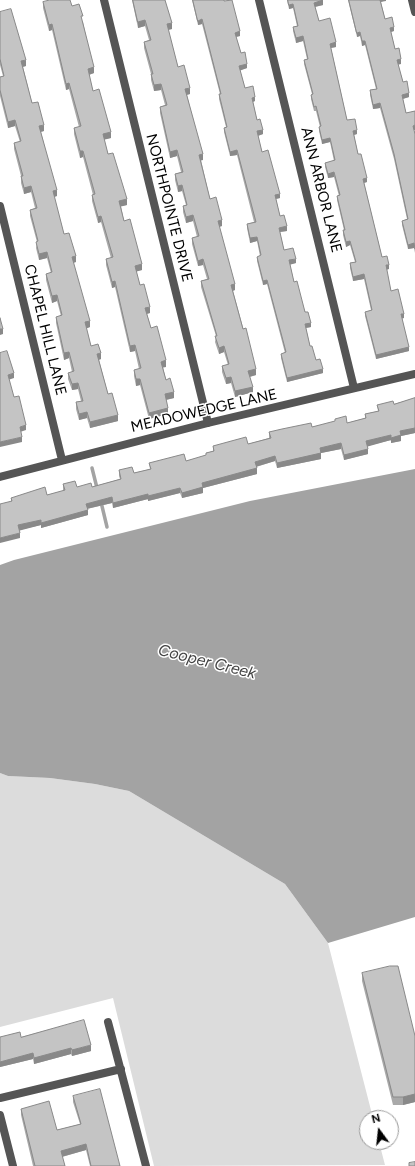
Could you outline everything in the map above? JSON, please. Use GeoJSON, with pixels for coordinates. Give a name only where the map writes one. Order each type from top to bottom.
{"type":"FeatureCollection","features":[{"type":"Feature","properties":{"kind":"street","name":"NORTHPOINTE DRIVE"},"geometry":{"type":"LineString","coordinates":[[104,0],[208,423]]}},
{"type":"Feature","properties":{"kind":"street","name":"ANN ARBOR LANE"},"geometry":{"type":"LineString","coordinates":[[259,0],[354,388]]}},
{"type":"Feature","properties":{"kind":"street"},"geometry":{"type":"LineString","coordinates":[[412,0],[415,12]]}},
{"type":"Feature","properties":{"kind":"street","name":"CHAPEL HILL LANE"},"geometry":{"type":"LineString","coordinates":[[0,206],[62,460]]}},
{"type":"Feature","properties":{"kind":"street","name":"MEADOWEDGE LANE"},"geometry":{"type":"LineString","coordinates":[[0,477],[208,423],[415,374]]}},
{"type":"Feature","properties":{"kind":"street"},"geometry":{"type":"LineString","coordinates":[[108,1022],[146,1166]]}},
{"type":"Feature","properties":{"kind":"street"},"geometry":{"type":"LineString","coordinates":[[0,1098],[121,1069]]}},
{"type":"Feature","properties":{"kind":"street"},"geometry":{"type":"LineString","coordinates":[[0,1115],[13,1166]]}},
{"type":"Feature","properties":{"kind":"shaded area"},"geometry":{"type":"Polygon","coordinates":[[[0,773],[8,776],[50,778],[95,784],[129,791],[285,884],[328,943],[371,1110],[359,1110],[359,1150],[381,1150],[385,1165],[154,1166],[113,998],[0,1027],[0,773]]]}},
{"type":"Feature","properties":{"kind":"water","name":"Cooper Creek"},"geometry":{"type":"Polygon","coordinates":[[[415,469],[415,917],[328,943],[285,884],[129,791],[95,784],[50,778],[8,776],[0,773],[0,565],[14,560],[250,501],[415,469]]]}},
{"type":"Feature","properties":{"kind":"building"},"geometry":{"type":"Polygon","coordinates":[[[50,0],[70,0],[72,6],[79,4],[83,16],[81,16],[94,67],[88,69],[93,91],[99,89],[111,132],[103,134],[108,154],[113,153],[127,199],[119,201],[124,221],[130,219],[142,264],[135,266],[140,285],[144,284],[150,307],[145,308],[151,328],[157,326],[166,360],[161,362],[166,380],[170,378],[174,392],[165,394],[168,408],[149,413],[140,379],[136,379],[134,370],[141,368],[135,345],[130,346],[115,281],[112,282],[106,259],[113,257],[101,216],[98,217],[92,195],[95,194],[83,151],[80,151],[74,128],[81,126],[69,83],[66,84],[52,24],[49,25],[43,2],[50,0]]]}},
{"type":"Feature","properties":{"kind":"building"},"geometry":{"type":"Polygon","coordinates":[[[133,0],[165,0],[172,23],[167,24],[178,67],[184,65],[190,88],[185,89],[203,154],[199,155],[210,199],[216,197],[222,220],[218,221],[235,284],[231,285],[243,329],[246,328],[256,369],[248,371],[253,387],[235,391],[231,377],[226,378],[222,366],[229,364],[224,346],[219,348],[215,336],[217,336],[201,281],[209,279],[203,259],[198,261],[192,238],[199,236],[193,215],[186,217],[183,206],[187,205],[182,185],[178,186],[175,174],[183,172],[177,150],[170,152],[160,107],[167,105],[161,84],[154,85],[151,74],[153,74],[144,42],[151,40],[145,20],[138,22],[133,0]]]}},
{"type":"Feature","properties":{"kind":"building"},"geometry":{"type":"Polygon","coordinates":[[[193,0],[232,0],[240,31],[235,33],[241,53],[245,52],[247,64],[239,66],[245,88],[253,86],[255,97],[252,98],[257,120],[260,119],[263,130],[257,131],[262,152],[268,150],[280,194],[275,195],[280,216],[284,215],[287,226],[279,228],[284,250],[293,248],[296,259],[289,260],[294,282],[297,281],[305,312],[308,312],[311,323],[305,324],[310,346],[312,346],[316,360],[320,359],[323,369],[287,378],[281,354],[286,352],[267,280],[263,281],[257,257],[261,255],[257,237],[250,238],[247,224],[256,222],[237,150],[230,152],[224,128],[227,127],[219,94],[221,94],[202,19],[198,21],[193,0]]]}},
{"type":"Feature","properties":{"kind":"building"},"geometry":{"type":"Polygon","coordinates":[[[288,0],[323,0],[314,3],[319,21],[330,18],[336,42],[330,44],[347,120],[355,119],[357,130],[353,131],[358,154],[361,154],[367,178],[363,179],[382,257],[387,256],[389,265],[386,265],[391,291],[398,289],[404,314],[401,314],[409,347],[376,355],[365,312],[372,310],[364,274],[353,277],[350,263],[356,262],[350,241],[346,242],[343,230],[345,230],[337,196],[340,195],[334,172],[328,174],[325,163],[335,160],[330,138],[322,140],[319,127],[321,126],[316,106],[314,107],[311,95],[313,94],[304,60],[308,59],[303,36],[296,38],[293,27],[298,26],[293,4],[289,5],[288,0]]]}},
{"type":"Feature","properties":{"kind":"building"},"geometry":{"type":"Polygon","coordinates":[[[349,0],[380,0],[385,19],[392,17],[394,27],[390,28],[395,49],[399,48],[401,59],[397,60],[403,82],[407,81],[409,93],[402,95],[406,113],[415,111],[415,125],[413,126],[415,134],[415,249],[414,243],[408,245],[402,221],[408,219],[394,154],[380,103],[373,105],[370,90],[377,89],[365,41],[362,41],[360,32],[357,33],[349,0]]]}},
{"type":"Feature","properties":{"kind":"building"},"geometry":{"type":"Polygon","coordinates":[[[11,9],[26,60],[21,61],[32,103],[38,102],[44,125],[39,126],[57,190],[53,191],[64,234],[69,233],[76,256],[72,257],[90,321],[85,322],[91,346],[98,344],[101,353],[97,354],[108,394],[112,393],[118,415],[90,422],[87,412],[79,414],[76,402],[83,401],[78,383],[72,384],[68,373],[74,371],[69,352],[64,353],[56,317],[62,315],[57,295],[52,296],[46,274],[52,272],[47,252],[39,254],[36,242],[38,241],[30,210],[37,208],[31,186],[24,188],[21,176],[23,176],[14,143],[21,141],[15,120],[8,122],[0,90],[0,77],[4,76],[0,59],[0,12],[11,9]]]}},
{"type":"Feature","properties":{"kind":"building"},"geometry":{"type":"Polygon","coordinates":[[[0,318],[3,329],[0,329],[0,318]]]}},
{"type":"Feature","properties":{"kind":"building"},"geometry":{"type":"Polygon","coordinates":[[[7,351],[14,373],[8,375],[14,397],[19,396],[26,425],[20,427],[22,437],[0,442],[0,353],[7,351]]]}},
{"type":"Feature","properties":{"kind":"building"},"geometry":{"type":"Polygon","coordinates":[[[415,398],[415,428],[400,431],[401,435],[391,438],[391,435],[366,441],[368,449],[344,455],[341,443],[320,448],[321,453],[277,463],[275,456],[255,462],[257,468],[202,483],[203,487],[182,493],[180,488],[113,503],[112,497],[86,504],[88,510],[41,523],[41,520],[18,525],[20,533],[0,538],[0,504],[12,501],[11,498],[45,487],[47,495],[65,490],[63,484],[75,481],[77,487],[91,483],[92,487],[121,479],[119,470],[132,467],[134,473],[151,469],[149,463],[184,454],[186,461],[214,451],[213,446],[246,437],[248,444],[271,438],[269,432],[311,423],[312,427],[335,421],[335,419],[346,416],[347,423],[366,418],[365,414],[379,411],[377,405],[393,401],[394,404],[415,398]]]}},
{"type":"Feature","properties":{"kind":"building"},"geometry":{"type":"Polygon","coordinates":[[[390,966],[398,966],[415,1036],[415,1094],[403,1097],[393,1097],[362,973],[390,966]]]}},
{"type":"Feature","properties":{"kind":"building"},"geometry":{"type":"Polygon","coordinates":[[[84,1020],[91,1045],[72,1050],[71,1048],[34,1058],[33,1053],[0,1062],[0,1037],[20,1032],[21,1037],[84,1020]]]}},
{"type":"Feature","properties":{"kind":"building"},"geometry":{"type":"Polygon","coordinates":[[[100,1089],[120,1166],[91,1166],[86,1144],[61,1151],[65,1166],[35,1166],[21,1109],[49,1101],[57,1130],[81,1124],[73,1096],[100,1089]]]}},
{"type":"Feature","properties":{"kind":"building"},"geometry":{"type":"Polygon","coordinates":[[[415,1162],[415,1166],[409,1166],[409,1163],[415,1162]]]}},
{"type":"Feature","properties":{"kind":"waterway"},"geometry":{"type":"LineString","coordinates":[[92,468],[97,488]]}},
{"type":"Feature","properties":{"kind":"waterway"},"geometry":{"type":"LineString","coordinates":[[101,502],[107,527]]}}]}
